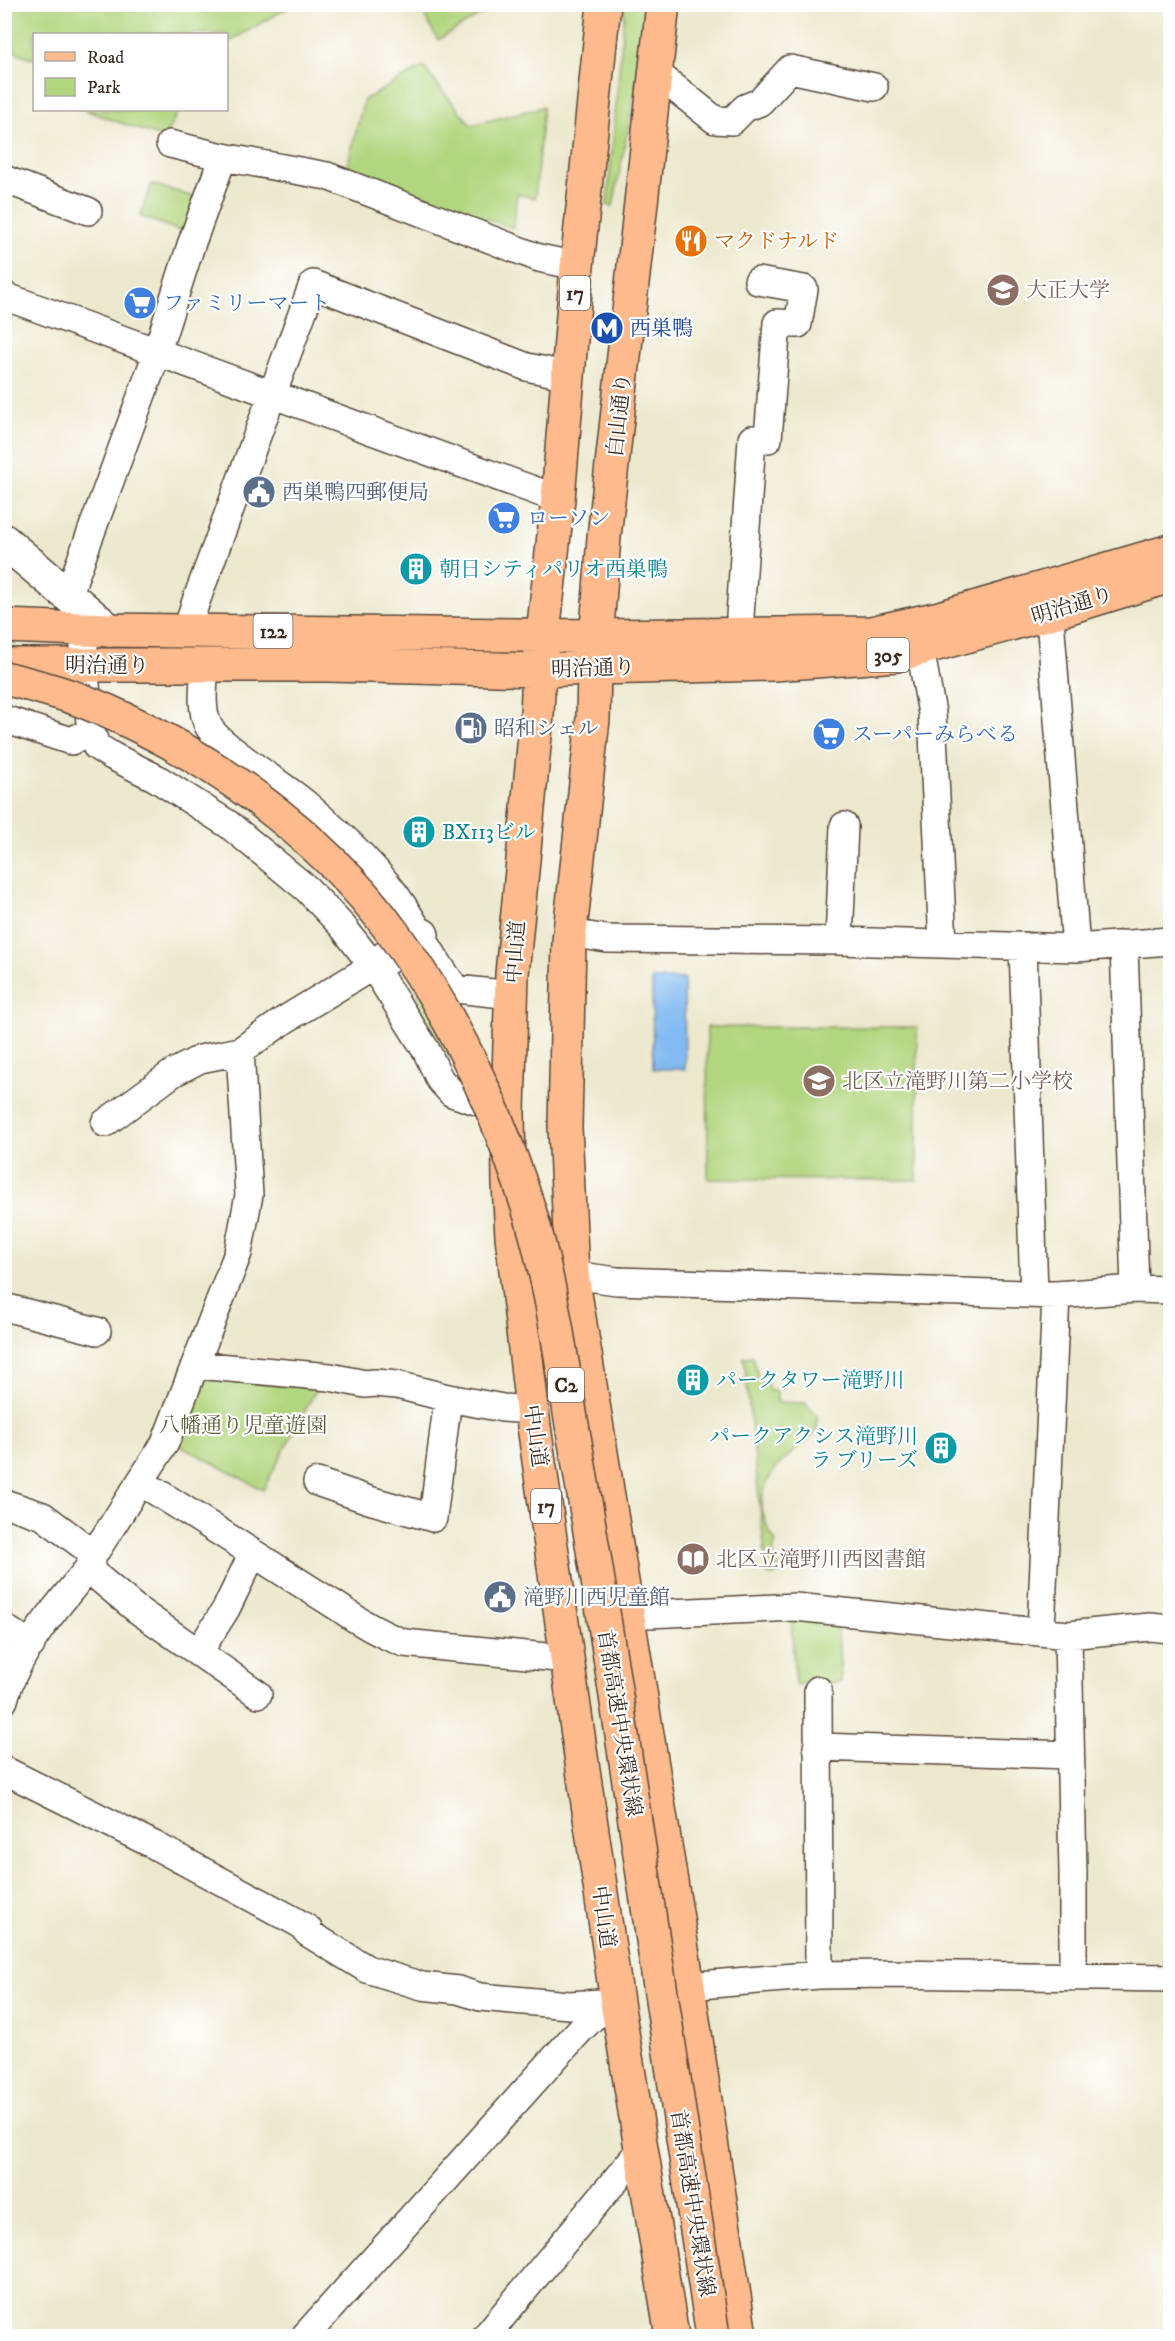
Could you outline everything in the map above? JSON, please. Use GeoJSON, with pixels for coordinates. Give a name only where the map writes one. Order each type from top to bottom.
{"type":"FeatureCollection","features":[{"type":"Feature","properties":{"kind":"main road","name":"白山通り"},"geometry":{"type":"LineString","coordinates":[[570,933],[593,719],[595,652],[604,537],[621,404],[663,4]]}},
{"type":"Feature","properties":{"kind":"main road","name":"17"},"geometry":{"type":"LineString","coordinates":[[542,636],[558,499],[577,266],[605,9]]}},
{"type":"Feature","properties":{"kind":"main road","name":"明治通り"},"geometry":{"type":"LineString","coordinates":[[4,626],[97,630],[479,633],[542,636],[595,652],[774,664],[897,655],[920,649],[1170,551]]}},
{"type":"Feature","properties":{"kind":"main road","name":"明治通り"},"geometry":{"type":"LineString","coordinates":[[4,665],[338,665],[539,670],[595,652],[870,633],[939,618],[1170,576]]}},
{"type":"Feature","properties":{"kind":"main road","name":"中山道"},"geometry":{"type":"LineString","coordinates":[[542,636],[512,995],[508,1111],[512,1236],[532,1410],[567,1659],[617,2002],[672,2337]]}},
{"type":"Feature","properties":{"kind":"main road","name":"首都高速中央環状線"},"geometry":{"type":"LineString","coordinates":[[4,678],[85,702],[164,738],[236,784],[309,841],[366,899],[391,930],[442,1008],[478,1078],[529,1211],[551,1302],[604,1613],[714,2337]]}},
{"type":"Feature","properties":{"kind":"main road","name":"首都高速中央環状線"},"geometry":{"type":"LineString","coordinates":[[4,685],[83,708],[160,744],[232,790],[304,847],[361,903],[414,974],[436,1010],[486,1113],[505,1161],[534,1254],[553,1342],[708,2337]]}},
{"type":"Feature","properties":{"kind":"main road"},"geometry":{"type":"LineString","coordinates":[[570,933],[565,1127],[572,1275],[688,1986],[740,2337]]}},
{"type":"Feature","properties":{"kind":"street"},"geometry":{"type":"LineString","coordinates":[[655,72],[715,120],[732,121],[745,108],[760,102],[790,69],[874,87]]}},
{"type":"Feature","properties":{"kind":"street"},"geometry":{"type":"LineString","coordinates":[[170,144],[223,157],[327,176],[539,258],[577,266]]}},
{"type":"Feature","properties":{"kind":"street"},"geometry":{"type":"LineString","coordinates":[[68,595],[157,352],[191,245],[223,157]]}},
{"type":"Feature","properties":{"kind":"street"},"geometry":{"type":"LineString","coordinates":[[4,179],[88,211]]}},
{"type":"Feature","properties":{"kind":"street"},"geometry":{"type":"LineString","coordinates":[[740,616],[752,439],[768,439],[777,323],[798,324],[804,289],[758,281]]}},
{"type":"Feature","properties":{"kind":"street"},"geometry":{"type":"LineString","coordinates":[[188,630],[195,604],[313,284],[527,367],[569,376]]}},
{"type":"Feature","properties":{"kind":"street"},"geometry":{"type":"LineString","coordinates":[[4,296],[558,499]]}},
{"type":"Feature","properties":{"kind":"street"},"geometry":{"type":"LineString","coordinates":[[4,541],[68,595],[97,630],[84,666],[91,731],[96,746],[156,778],[228,824],[307,889],[343,927],[373,966],[426,1050],[440,1080],[452,1093],[508,1111]]}},
{"type":"Feature","properties":{"kind":"street"},"geometry":{"type":"LineString","coordinates":[[1048,600],[1076,948]]}},
{"type":"Feature","properties":{"kind":"street"},"geometry":{"type":"LineString","coordinates":[[920,649],[932,713],[943,944]]}},
{"type":"Feature","properties":{"kind":"street"},"geometry":{"type":"LineString","coordinates":[[205,665],[204,706],[208,725],[221,740],[292,792],[364,859],[391,890],[422,935],[440,970],[456,989],[512,995]]}},
{"type":"Feature","properties":{"kind":"street"},"geometry":{"type":"LineString","coordinates":[[4,719],[71,741],[91,731]]}},
{"type":"Feature","properties":{"kind":"street"},"geometry":{"type":"LineString","coordinates":[[228,824],[255,767]]}},
{"type":"Feature","properties":{"kind":"street"},"geometry":{"type":"LineString","coordinates":[[838,941],[844,826]]}},
{"type":"Feature","properties":{"kind":"street"},"geometry":{"type":"LineString","coordinates":[[570,933],[607,939],[838,941],[1076,948],[1170,941]]}},
{"type":"Feature","properties":{"kind":"street"},"geometry":{"type":"LineString","coordinates":[[105,1123],[173,1073],[200,1059],[240,1050],[422,935]]}},
{"type":"Feature","properties":{"kind":"street"},"geometry":{"type":"LineString","coordinates":[[1124,944],[1135,1289]]}},
{"type":"Feature","properties":{"kind":"street"},"geometry":{"type":"LineString","coordinates":[[1023,946],[1045,1294],[1041,1630]]}},
{"type":"Feature","properties":{"kind":"street"},"geometry":{"type":"LineString","coordinates":[[4,1700],[23,1656],[91,1561],[165,1443],[238,1253],[249,1195],[240,1050]]}},
{"type":"Feature","properties":{"kind":"street"},"geometry":{"type":"LineString","coordinates":[[572,1275],[617,1281],[1045,1294],[1135,1289],[1170,1290]]}},
{"type":"Feature","properties":{"kind":"street"},"geometry":{"type":"LineString","coordinates":[[4,1307],[97,1330]]}},
{"type":"Feature","properties":{"kind":"street"},"geometry":{"type":"LineString","coordinates":[[196,1365],[330,1377],[365,1384],[397,1385],[448,1398],[503,1408],[532,1410]]}},
{"type":"Feature","properties":{"kind":"street"},"geometry":{"type":"LineString","coordinates":[[317,1482],[433,1518],[448,1398]]}},
{"type":"Feature","properties":{"kind":"street"},"geometry":{"type":"LineString","coordinates":[[141,1482],[363,1625],[404,1643],[567,1659]]}},
{"type":"Feature","properties":{"kind":"street"},"geometry":{"type":"LineString","coordinates":[[4,1503],[43,1516],[91,1561],[136,1610],[258,1694]]}},
{"type":"Feature","properties":{"kind":"street"},"geometry":{"type":"LineString","coordinates":[[198,1653],[226,1609],[253,1553]]}},
{"type":"Feature","properties":{"kind":"street"},"geometry":{"type":"LineString","coordinates":[[627,1615],[795,1607],[1041,1630],[1068,1635],[1150,1627],[1170,1629]]}},
{"type":"Feature","properties":{"kind":"street"},"geometry":{"type":"LineString","coordinates":[[4,1628],[31,1645]]}},
{"type":"Feature","properties":{"kind":"street"},"geometry":{"type":"LineString","coordinates":[[1068,1635],[1073,1977]]}},
{"type":"Feature","properties":{"kind":"street"},"geometry":{"type":"LineString","coordinates":[[818,1690],[819,1975]]}},
{"type":"Feature","properties":{"kind":"street"},"geometry":{"type":"LineString","coordinates":[[817,1747],[1070,1755]]}},
{"type":"Feature","properties":{"kind":"street"},"geometry":{"type":"LineString","coordinates":[[4,1770],[154,1845],[295,1921],[308,1929],[309,1933],[367,1969],[422,1986],[458,1990],[480,1997],[569,2005],[617,2002]]}},
{"type":"Feature","properties":{"kind":"street"},"geometry":{"type":"LineString","coordinates":[[688,1986],[819,1975],[1170,1978]]}},
{"type":"Feature","properties":{"kind":"street"},"geometry":{"type":"LineString","coordinates":[[305,2337],[580,2030],[593,2017],[617,2002]]}},
{"type":"Feature","properties":{"kind":"street"},"geometry":{"type":"LineString","coordinates":[[486,2337],[641,2149]]}},
{"type":"Feature","properties":{"kind":"green space"},"geometry":{"type":"Polygon","coordinates":[[[7,4],[292,4],[228,42],[228,33],[33,33],[33,59],[5,48],[5,8],[7,4]]]}},
{"type":"Feature","properties":{"kind":"green space"},"geometry":{"type":"Polygon","coordinates":[[[418,4],[499,4],[438,40],[418,5],[418,4]]]}},
{"type":"Feature","properties":{"kind":"green space"},"geometry":{"type":"Polygon","coordinates":[[[625,5],[644,5],[637,82],[613,206],[607,205],[625,5]]]}},
{"type":"Feature","properties":{"kind":"green space"},"geometry":{"type":"Polygon","coordinates":[[[423,67],[471,125],[543,107],[535,198],[517,194],[513,228],[346,171],[364,100],[423,67]]]}},
{"type":"Feature","properties":{"kind":"green space"},"geometry":{"type":"Polygon","coordinates":[[[87,111],[178,111],[164,138],[87,111]]]}},
{"type":"Feature","properties":{"kind":"green space"},"geometry":{"type":"Polygon","coordinates":[[[152,184],[200,199],[186,233],[140,216],[152,184]]]}},
{"type":"Feature","properties":{"kind":"green space"},"geometry":{"type":"Polygon","coordinates":[[[400,989],[467,1006],[466,1060],[440,1058],[400,989]]]}},
{"type":"Feature","properties":{"kind":"green space"},"geometry":{"type":"Polygon","coordinates":[[[707,1027],[917,1027],[917,1180],[708,1179],[707,1027]]]}},
{"type":"Feature","properties":{"kind":"green space"},"geometry":{"type":"Polygon","coordinates":[[[753,1356],[759,1382],[767,1382],[769,1391],[777,1391],[777,1402],[805,1403],[817,1416],[817,1429],[773,1472],[763,1493],[764,1516],[768,1529],[776,1542],[773,1554],[781,1572],[772,1576],[767,1573],[744,1357],[753,1356]]]}},
{"type":"Feature","properties":{"kind":"green space","name":"八幡通り児童遊園"},"geometry":{"type":"Polygon","coordinates":[[[207,1372],[318,1386],[263,1490],[172,1441],[207,1372]]]}},
{"type":"Feature","properties":{"kind":"green space"},"geometry":{"type":"Polygon","coordinates":[[[791,1614],[837,1617],[841,1682],[795,1685],[791,1614]]]}},
{"type":"Feature","properties":{"kind":"water"},"geometry":{"type":"Polygon","coordinates":[[[652,979],[684,979],[685,1069],[653,1069],[652,979]]]}},
{"type":"Feature","properties":{"kind":"place","name":"マクドナルド"},"geometry":{"type":"Point","coordinates":[691,241]}},
{"type":"Feature","properties":{"kind":"place","name":"大正大学"},"geometry":{"type":"Point","coordinates":[1003,290]}},
{"type":"Feature","properties":{"kind":"place","name":"ファミリーマート"},"geometry":{"type":"Point","coordinates":[140,303]}},
{"type":"Feature","properties":{"kind":"place","name":"西巣鴨"},"geometry":{"type":"Point","coordinates":[607,328]}},
{"type":"Feature","properties":{"kind":"place","name":"西巣鴨四郵便局"},"geometry":{"type":"Point","coordinates":[259,492]}},
{"type":"Feature","properties":{"kind":"place","name":"ローソン"},"geometry":{"type":"Point","coordinates":[504,518]}},
{"type":"Feature","properties":{"kind":"place","name":"朝日シティパリオ西巣鴨"},"geometry":{"type":"Point","coordinates":[416,569]}},
{"type":"Feature","properties":{"kind":"place","name":"昭和シェル"},"geometry":{"type":"Point","coordinates":[471,728]}},
{"type":"Feature","properties":{"kind":"place","name":"スーパーみらべる"},"geometry":{"type":"Point","coordinates":[829,734]}},
{"type":"Feature","properties":{"kind":"place","name":"BX113ビル"},"geometry":{"type":"Point","coordinates":[419,832]}},
{"type":"Feature","properties":{"kind":"place","name":"北区立滝野川第二小学校"},"geometry":{"type":"Point","coordinates":[819,1081]}},
{"type":"Feature","properties":{"kind":"place","name":"パークタワー滝野川"},"geometry":{"type":"Point","coordinates":[693,1380]}},
{"type":"Feature","properties":{"kind":"place","name":"パークアクシス滝野川 ラ ブリーズ"},"geometry":{"type":"Point","coordinates":[941,1448]}},
{"type":"Feature","properties":{"kind":"place","name":"北区立滝野川西図書館"},"geometry":{"type":"Point","coordinates":[693,1559]}},
{"type":"Feature","properties":{"kind":"place","name":"滝野川西児童館"},"geometry":{"type":"Point","coordinates":[500,1597]}}]}
